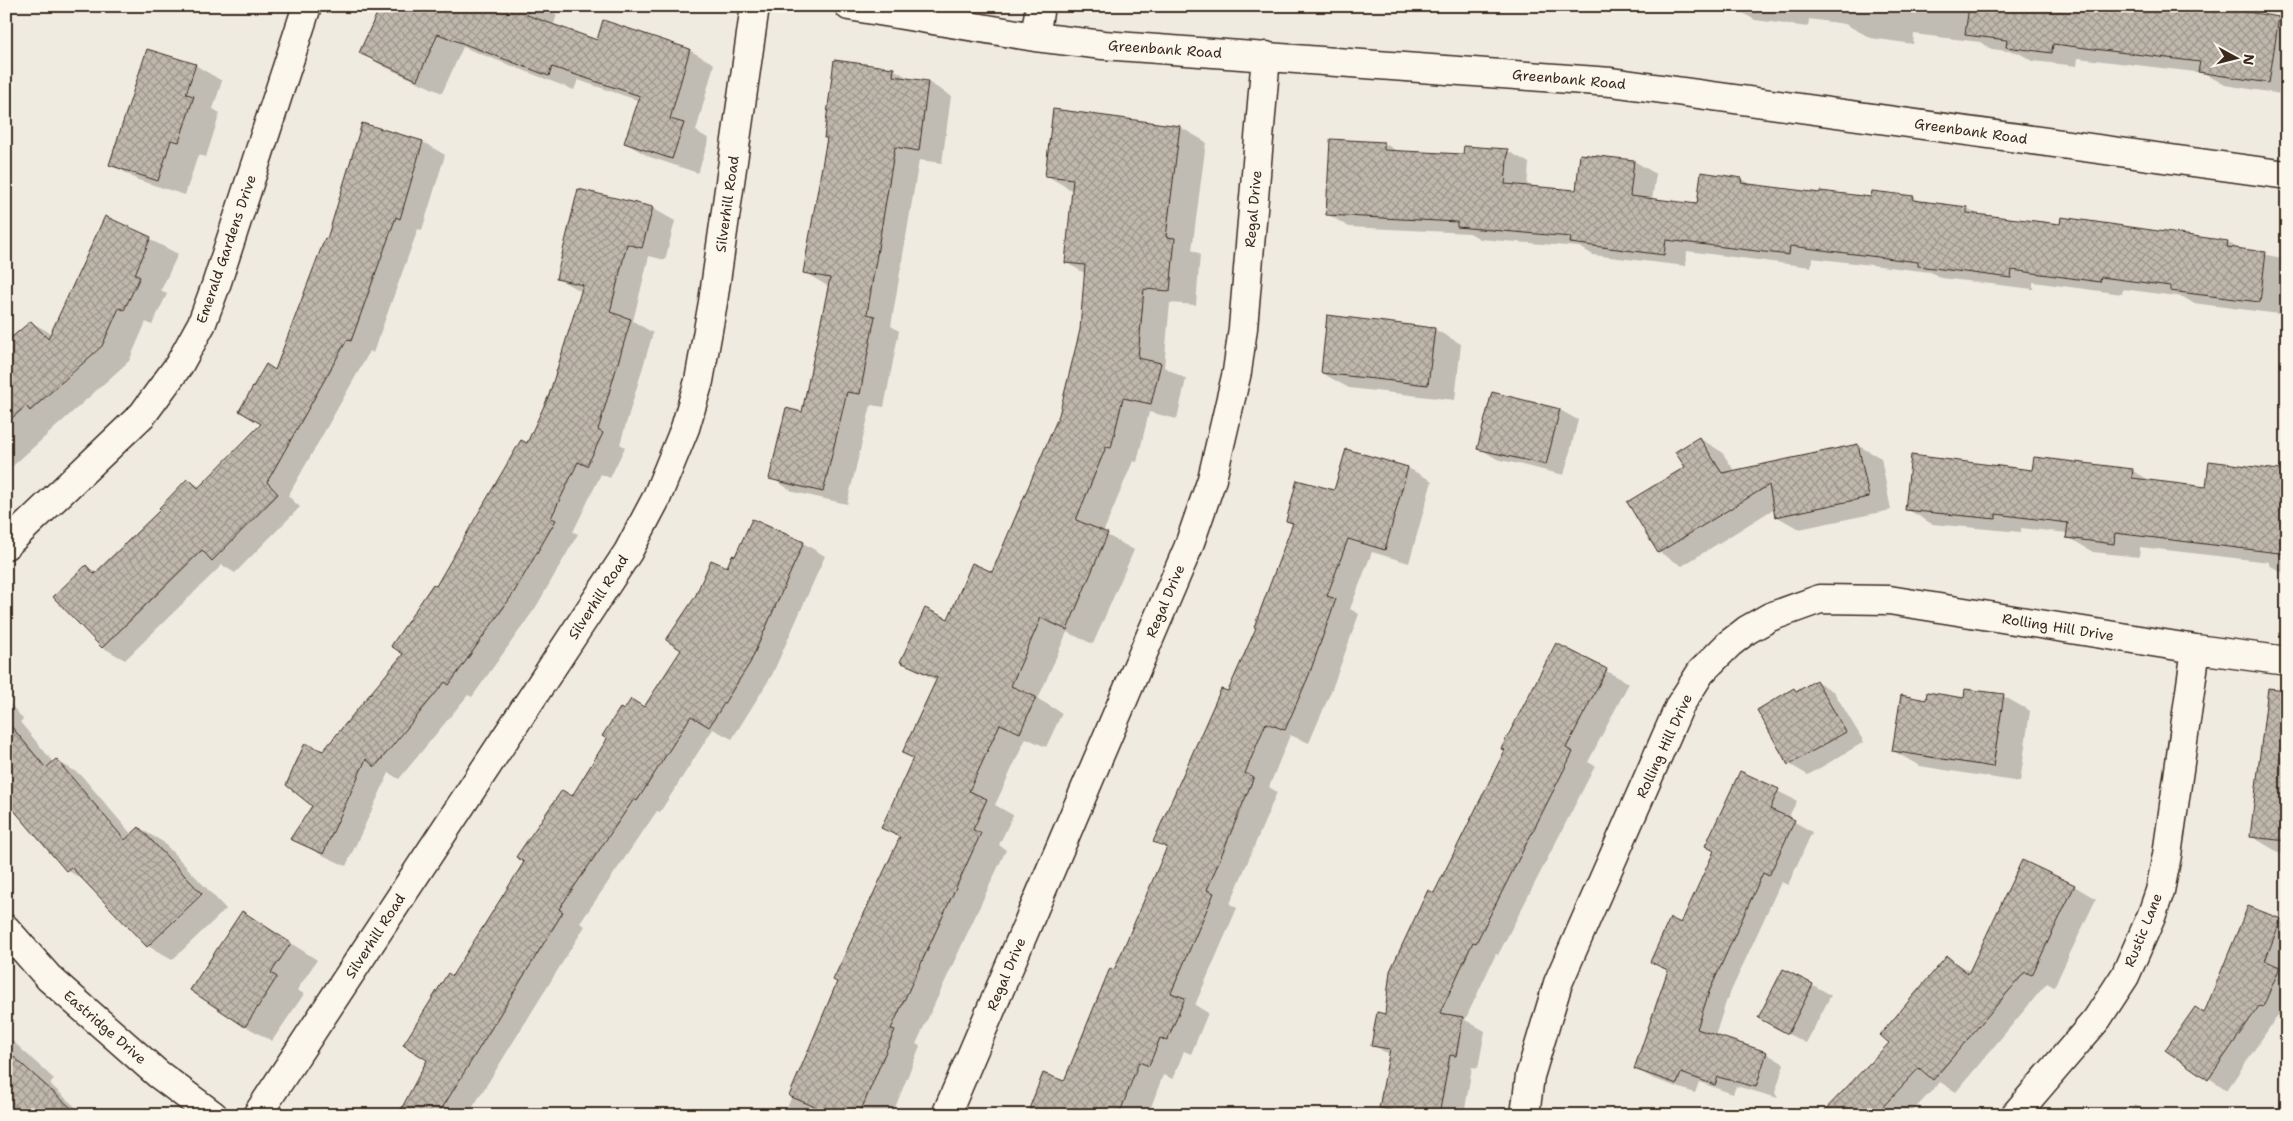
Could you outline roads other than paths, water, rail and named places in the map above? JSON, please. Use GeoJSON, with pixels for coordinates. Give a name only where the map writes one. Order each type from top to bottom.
{"type":"FeatureCollection","features":[{"type":"Feature","properties":{"kind":"street","name":"Emerald Gardens Drive"},"geometry":{"type":"LineString","coordinates":[[6,545],[143,414],[179,365],[202,323],[216,285],[307,6]]}},
{"type":"Feature","properties":{"kind":"street","name":"Silverhill Road"},"geometry":{"type":"LineString","coordinates":[[257,1115],[628,552],[656,499],[685,428],[698,382],[713,302],[755,6]]}},
{"type":"Feature","properties":{"kind":"street","name":"Greenbank Road"},"geometry":{"type":"LineString","coordinates":[[849,6],[1035,37],[1103,46],[1266,56],[1610,82],[2287,175]]}},
{"type":"Feature","properties":{"kind":"street"},"geometry":{"type":"LineString","coordinates":[[1035,37],[1040,6]]}},
{"type":"Feature","properties":{"kind":"street","name":"Regal Drive"},"geometry":{"type":"LineString","coordinates":[[946,1115],[1188,548],[1212,479],[1236,372],[1243,328],[1266,56]]}},
{"type":"Feature","properties":{"kind":"street","name":"Rolling Hill Drive"},"geometry":{"type":"LineString","coordinates":[[1525,1115],[1530,1076],[1558,983],[1680,705],[1701,672],[1729,644],[1747,630],[1770,617],[1820,599],[1889,600],[2196,650],[2287,661]]}},
{"type":"Feature","properties":{"kind":"street","name":"Rustic Lane"},"geometry":{"type":"LineString","coordinates":[[2015,1115],[2097,1019],[2125,976],[2151,918],[2160,890],[2167,855],[2196,650]]}},
{"type":"Feature","properties":{"kind":"street","name":"Eastridge Drive"},"geometry":{"type":"LineString","coordinates":[[6,929],[49,978],[158,1074],[213,1115]]}}]}
